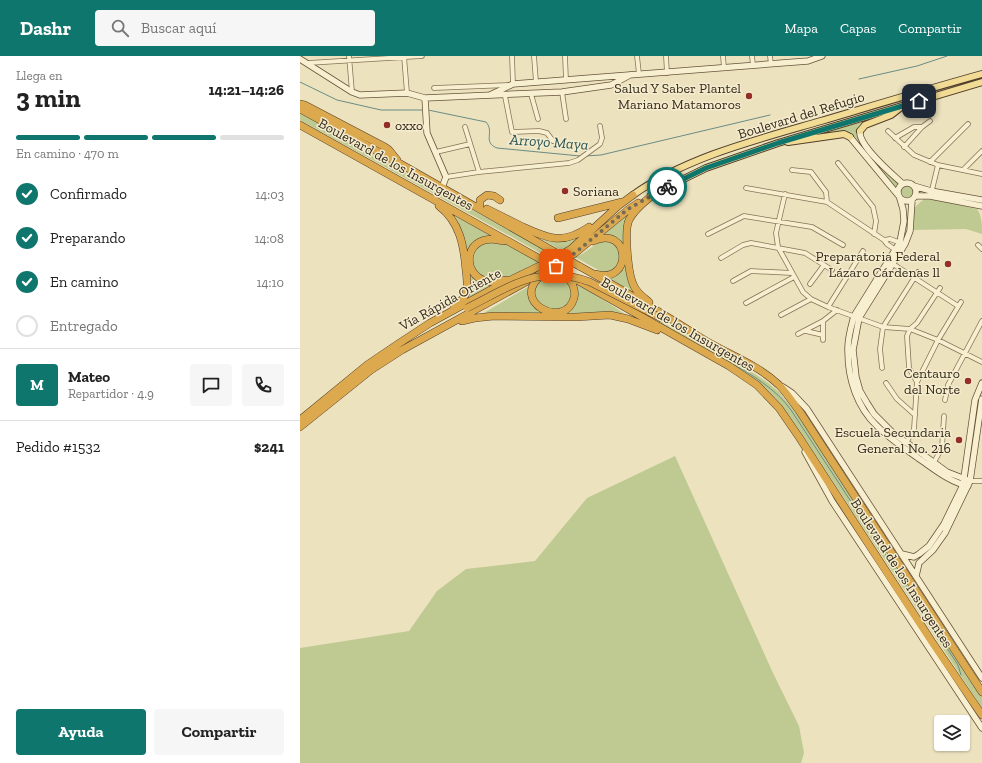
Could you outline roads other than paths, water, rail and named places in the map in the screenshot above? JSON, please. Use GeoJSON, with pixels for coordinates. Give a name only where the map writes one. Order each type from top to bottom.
{"type":"FeatureCollection","features":[{"type":"Feature","properties":{"kind":"highway"},"geometry":{"type":"LineString","coordinates":[[300,104],[305,105],[389,150],[401,164],[445,181],[480,206],[544,236],[559,239],[571,237],[583,232],[633,195]]}},
{"type":"Feature","properties":{"kind":"highway","name":"Boulevard de los Insurgentes"},"geometry":{"type":"LineString","coordinates":[[300,109],[401,164],[699,337],[753,366],[779,385],[800,412],[982,692]]}},
{"type":"Feature","properties":{"kind":"highway","name":"Boulevard de los Insurgentes"},"geometry":{"type":"LineString","coordinates":[[300,125],[729,366],[757,385],[779,408],[799,437],[932,642],[982,715]]}},
{"type":"Feature","properties":{"kind":"highway"},"geometry":{"type":"LineString","coordinates":[[398,180],[446,212],[458,230],[463,245],[467,284],[466,294],[459,303],[430,324]]}},
{"type":"Feature","properties":{"kind":"highway"},"geometry":{"type":"LineString","coordinates":[[655,193],[635,211],[628,224],[627,235],[630,274],[637,291],[666,318]]}},
{"type":"Feature","properties":{"kind":"highway"},"geometry":{"type":"LineString","coordinates":[[480,206],[480,200],[486,195],[494,196],[500,200]]}},
{"type":"Feature","properties":{"kind":"highway"},"geometry":{"type":"LineString","coordinates":[[558,218],[624,201]]}},
{"type":"Feature","properties":{"kind":"highway"},"geometry":{"type":"LineString","coordinates":[[570,278],[575,292],[571,305],[561,312],[550,312],[538,307],[534,301],[532,290],[536,280],[586,245],[638,202]]}},
{"type":"Feature","properties":{"kind":"highway","name":"Vía Rápida Oriente"},"geometry":{"type":"LineString","coordinates":[[300,420],[367,365],[398,344],[496,287],[549,263],[571,249],[617,207]]}},
{"type":"Feature","properties":{"kind":"highway"},"geometry":{"type":"LineString","coordinates":[[586,245],[601,238],[610,238],[620,247],[623,258],[619,268],[611,274],[600,275],[587,271]]}},
{"type":"Feature","properties":{"kind":"highway"},"geometry":{"type":"LineString","coordinates":[[514,244],[494,239],[484,239],[478,242],[472,249],[469,262],[474,274],[485,281],[496,282],[518,277]]}},
{"type":"Feature","properties":{"kind":"highway"},"geometry":{"type":"LineString","coordinates":[[300,427],[371,370],[402,350],[550,269]]}},
{"type":"Feature","properties":{"kind":"highway"},"geometry":{"type":"LineString","coordinates":[[398,344],[524,280],[543,275],[559,274],[590,282],[666,318]]}},
{"type":"Feature","properties":{"kind":"highway"},"geometry":{"type":"LineString","coordinates":[[435,332],[466,320],[481,317],[576,318],[610,315],[646,325],[692,346]]}},
{"type":"Feature","properties":{"kind":"main road","name":"Boulevard del Refugio"},"geometry":{"type":"LineString","coordinates":[[633,195],[663,177],[699,160],[769,136],[982,74]]}},
{"type":"Feature","properties":{"kind":"main road","name":"Boulevard del Refugio"},"geometry":{"type":"LineString","coordinates":[[638,202],[706,168],[778,143],[982,82]]}},
{"type":"Feature","properties":{"kind":"main road"},"geometry":{"type":"LineString","coordinates":[[860,131],[865,124],[891,115],[902,106]]}},
{"type":"Feature","properties":{"kind":"main road"},"geometry":{"type":"LineString","coordinates":[[778,143],[795,142],[844,134],[850,136]]}},
{"type":"Feature","properties":{"kind":"street"},"geometry":{"type":"LineString","coordinates":[[308,63],[349,58],[422,56]]}},
{"type":"Feature","properties":{"kind":"street"},"geometry":{"type":"LineString","coordinates":[[511,85],[512,56]]}},
{"type":"Feature","properties":{"kind":"street"},"geometry":{"type":"LineString","coordinates":[[534,56],[536,82]]}},
{"type":"Feature","properties":{"kind":"street"},"geometry":{"type":"LineString","coordinates":[[565,56],[566,80]]}},
{"type":"Feature","properties":{"kind":"street"},"geometry":{"type":"LineString","coordinates":[[637,56],[639,74]]}},
{"type":"Feature","properties":{"kind":"street"},"geometry":{"type":"LineString","coordinates":[[666,56],[667,73]]}},
{"type":"Feature","properties":{"kind":"street"},"geometry":{"type":"LineString","coordinates":[[723,56],[724,68]]}},
{"type":"Feature","properties":{"kind":"street"},"geometry":{"type":"LineString","coordinates":[[752,56],[753,66]]}},
{"type":"Feature","properties":{"kind":"street"},"geometry":{"type":"LineString","coordinates":[[770,56],[771,64]]}},
{"type":"Feature","properties":{"kind":"street"},"geometry":{"type":"LineString","coordinates":[[434,88],[511,85],[753,66],[808,61],[822,56]]}},
{"type":"Feature","properties":{"kind":"street"},"geometry":{"type":"LineString","coordinates":[[404,57],[407,93]]}},
{"type":"Feature","properties":{"kind":"street"},"geometry":{"type":"LineString","coordinates":[[349,58],[352,92]]}},
{"type":"Feature","properties":{"kind":"street"},"geometry":{"type":"LineString","coordinates":[[300,59],[352,92],[360,95],[407,93],[425,101],[561,92],[611,85],[630,75]]}},
{"type":"Feature","properties":{"kind":"street"},"geometry":{"type":"LineString","coordinates":[[559,81],[566,119]]}},
{"type":"Feature","properties":{"kind":"street"},"geometry":{"type":"LineString","coordinates":[[488,96],[511,85]]}},
{"type":"Feature","properties":{"kind":"street"},"geometry":{"type":"LineString","coordinates":[[531,94],[538,119]]}},
{"type":"Feature","properties":{"kind":"street"},"geometry":{"type":"LineString","coordinates":[[505,96],[512,132],[539,131],[547,133],[553,141]]}},
{"type":"Feature","properties":{"kind":"street"},"geometry":{"type":"LineString","coordinates":[[425,101],[427,133],[436,152],[445,181],[479,172],[569,163],[578,160],[600,144],[602,138],[600,126]]}},
{"type":"Feature","properties":{"kind":"street"},"geometry":{"type":"LineString","coordinates":[[904,146],[922,127],[930,121]]}},
{"type":"Feature","properties":{"kind":"street"},"geometry":{"type":"LineString","coordinates":[[930,162],[968,124]]}},
{"type":"Feature","properties":{"kind":"street"},"geometry":{"type":"LineString","coordinates":[[465,127],[479,172]]}},
{"type":"Feature","properties":{"kind":"street"},"geometry":{"type":"LineString","coordinates":[[895,138],[914,127],[922,127]]}},
{"type":"Feature","properties":{"kind":"street"},"geometry":{"type":"LineString","coordinates":[[860,131],[859,136],[870,152],[903,184]]}},
{"type":"Feature","properties":{"kind":"street"},"geometry":{"type":"LineString","coordinates":[[888,131],[914,155],[938,165],[982,174]]}},
{"type":"Feature","properties":{"kind":"street"},"geometry":{"type":"LineString","coordinates":[[850,136],[899,197],[906,202],[931,193]]}},
{"type":"Feature","properties":{"kind":"street"},"geometry":{"type":"LineString","coordinates":[[436,152],[470,144]]}},
{"type":"Feature","properties":{"kind":"street"},"geometry":{"type":"LineString","coordinates":[[963,170],[982,151]]}},
{"type":"Feature","properties":{"kind":"street"},"geometry":{"type":"LineString","coordinates":[[838,164],[872,207],[876,221],[874,234]]}},
{"type":"Feature","properties":{"kind":"street"},"geometry":{"type":"LineString","coordinates":[[931,193],[938,165]]}},
{"type":"Feature","properties":{"kind":"street"},"geometry":{"type":"LineString","coordinates":[[792,170],[811,172],[826,192],[827,202]]}},
{"type":"Feature","properties":{"kind":"street"},"geometry":{"type":"LineString","coordinates":[[902,243],[904,221],[903,209],[898,190],[903,184],[909,183],[931,193],[981,206]]}},
{"type":"Feature","properties":{"kind":"street"},"geometry":{"type":"LineString","coordinates":[[914,186],[917,191],[914,198],[910,231],[857,317],[851,330],[848,351],[850,377],[857,399],[877,426],[966,483]]}},
{"type":"Feature","properties":{"kind":"street"},"geometry":{"type":"LineString","coordinates":[[746,188],[827,202],[884,240],[897,252]]}},
{"type":"Feature","properties":{"kind":"street"},"geometry":{"type":"LineString","coordinates":[[785,194],[776,233],[778,247],[803,292],[811,299],[828,307],[883,326],[910,329],[938,340],[982,362]]}},
{"type":"Feature","properties":{"kind":"street"},"geometry":{"type":"LineString","coordinates":[[708,234],[744,216],[812,227],[843,245]]}},
{"type":"Feature","properties":{"kind":"street"},"geometry":{"type":"LineString","coordinates":[[884,240],[890,239],[902,243]]}},
{"type":"Feature","properties":{"kind":"street"},"geometry":{"type":"LineString","coordinates":[[721,258],[743,245],[751,243],[805,253],[832,270]]}},
{"type":"Feature","properties":{"kind":"street"},"geometry":{"type":"LineString","coordinates":[[978,245],[982,249]]}},
{"type":"Feature","properties":{"kind":"street"},"geometry":{"type":"LineString","coordinates":[[828,307],[863,251]]}},
{"type":"Feature","properties":{"kind":"street"},"geometry":{"type":"LineString","coordinates":[[857,317],[893,264],[897,252]]}},
{"type":"Feature","properties":{"kind":"street"},"geometry":{"type":"LineString","coordinates":[[810,284],[824,264]]}},
{"type":"Feature","properties":{"kind":"street"},"geometry":{"type":"LineString","coordinates":[[893,264],[958,306]]}},
{"type":"Feature","properties":{"kind":"street"},"geometry":{"type":"LineString","coordinates":[[733,281],[751,272],[793,275]]}},
{"type":"Feature","properties":{"kind":"street"},"geometry":{"type":"LineString","coordinates":[[882,368],[880,349],[883,326],[918,272]]}},
{"type":"Feature","properties":{"kind":"street"},"geometry":{"type":"LineString","coordinates":[[746,303],[793,275]]}},
{"type":"Feature","properties":{"kind":"street"},"geometry":{"type":"LineString","coordinates":[[917,382],[909,368],[907,336],[910,329],[917,323],[940,288]]}},
{"type":"Feature","properties":{"kind":"street"},"geometry":{"type":"LineString","coordinates":[[781,315],[811,299]]}},
{"type":"Feature","properties":{"kind":"street"},"geometry":{"type":"LineString","coordinates":[[905,444],[914,429],[917,382],[938,340],[961,302]]}},
{"type":"Feature","properties":{"kind":"street"},"geometry":{"type":"LineString","coordinates":[[798,334],[824,321],[837,310]]}},
{"type":"Feature","properties":{"kind":"street"},"geometry":{"type":"LineString","coordinates":[[806,331],[823,337],[824,321]]}},
{"type":"Feature","properties":{"kind":"street"},"geometry":{"type":"LineString","coordinates":[[946,400],[948,385],[982,322]]}},
{"type":"Feature","properties":{"kind":"street"},"geometry":{"type":"LineString","coordinates":[[886,383],[897,399],[915,415]]}},
{"type":"Feature","properties":{"kind":"street"},"geometry":{"type":"LineString","coordinates":[[966,483],[976,400],[982,383]]}},
{"type":"Feature","properties":{"kind":"street"},"geometry":{"type":"LineString","coordinates":[[779,385],[792,393],[807,409],[982,678]]}},
{"type":"Feature","properties":{"kind":"street"},"geometry":{"type":"LineString","coordinates":[[916,576],[919,563],[942,539],[966,483],[980,422],[982,400]]}},
{"type":"Feature","properties":{"kind":"street"},"geometry":{"type":"LineString","coordinates":[[934,462],[942,448],[944,416]]}},
{"type":"Feature","properties":{"kind":"street"},"geometry":{"type":"LineString","coordinates":[[799,437],[832,501],[982,728]]}},
{"type":"Feature","properties":{"kind":"street"},"geometry":{"type":"LineString","coordinates":[[905,444],[944,476],[966,483],[982,481]]}},
{"type":"Feature","properties":{"kind":"street"},"geometry":{"type":"LineString","coordinates":[[901,554],[914,557],[929,546],[955,507]]}},
{"type":"Feature","properties":{"kind":"waterway","name":"Arroyo Maya"},"geometry":{"type":"LineString","coordinates":[[859,79],[917,66],[947,56]]}},
{"type":"Feature","properties":{"kind":"waterway","name":"Arroyo Maya"},"geometry":{"type":"LineString","coordinates":[[300,82],[337,100],[381,110],[422,110]]}},
{"type":"Feature","properties":{"kind":"waterway","name":"Arroyo Maya"},"geometry":{"type":"LineString","coordinates":[[428,110],[486,122],[489,129],[490,143],[497,148],[580,156]]}},
{"type":"Feature","properties":{"kind":"waterway","name":"Arroyo Maya"},"geometry":{"type":"LineString","coordinates":[[585,156],[601,155],[770,115]]}},
{"type":"Feature","properties":{"kind":"waterway"},"geometry":{"type":"LineString","coordinates":[[662,324],[672,330]]}},
{"type":"Feature","properties":{"kind":"waterway"},"geometry":{"type":"LineString","coordinates":[[729,362],[771,389],[791,410],[958,665],[961,675]]}},
{"type":"Feature","properties":{"kind":"place","name":"Salud Y Saber Plantel Mariano Matamoros"},"geometry":{"type":"Point","coordinates":[749,96]}},
{"type":"Feature","properties":{"kind":"place","name":"oxxo"},"geometry":{"type":"Point","coordinates":[387,125]}},
{"type":"Feature","properties":{"kind":"place","name":"Soriana"},"geometry":{"type":"Point","coordinates":[565,191]}},
{"type":"Feature","properties":{"kind":"place","name":"Preparatoria Federal Lázaro Cárdenas ll"},"geometry":{"type":"Point","coordinates":[948,264]}},
{"type":"Feature","properties":{"kind":"place","name":"Centauro del Norte"},"geometry":{"type":"Point","coordinates":[968,381]}},
{"type":"Feature","properties":{"kind":"place","name":"Escuela Secundaria General No. 216"},"geometry":{"type":"Point","coordinates":[959,440]}}]}
